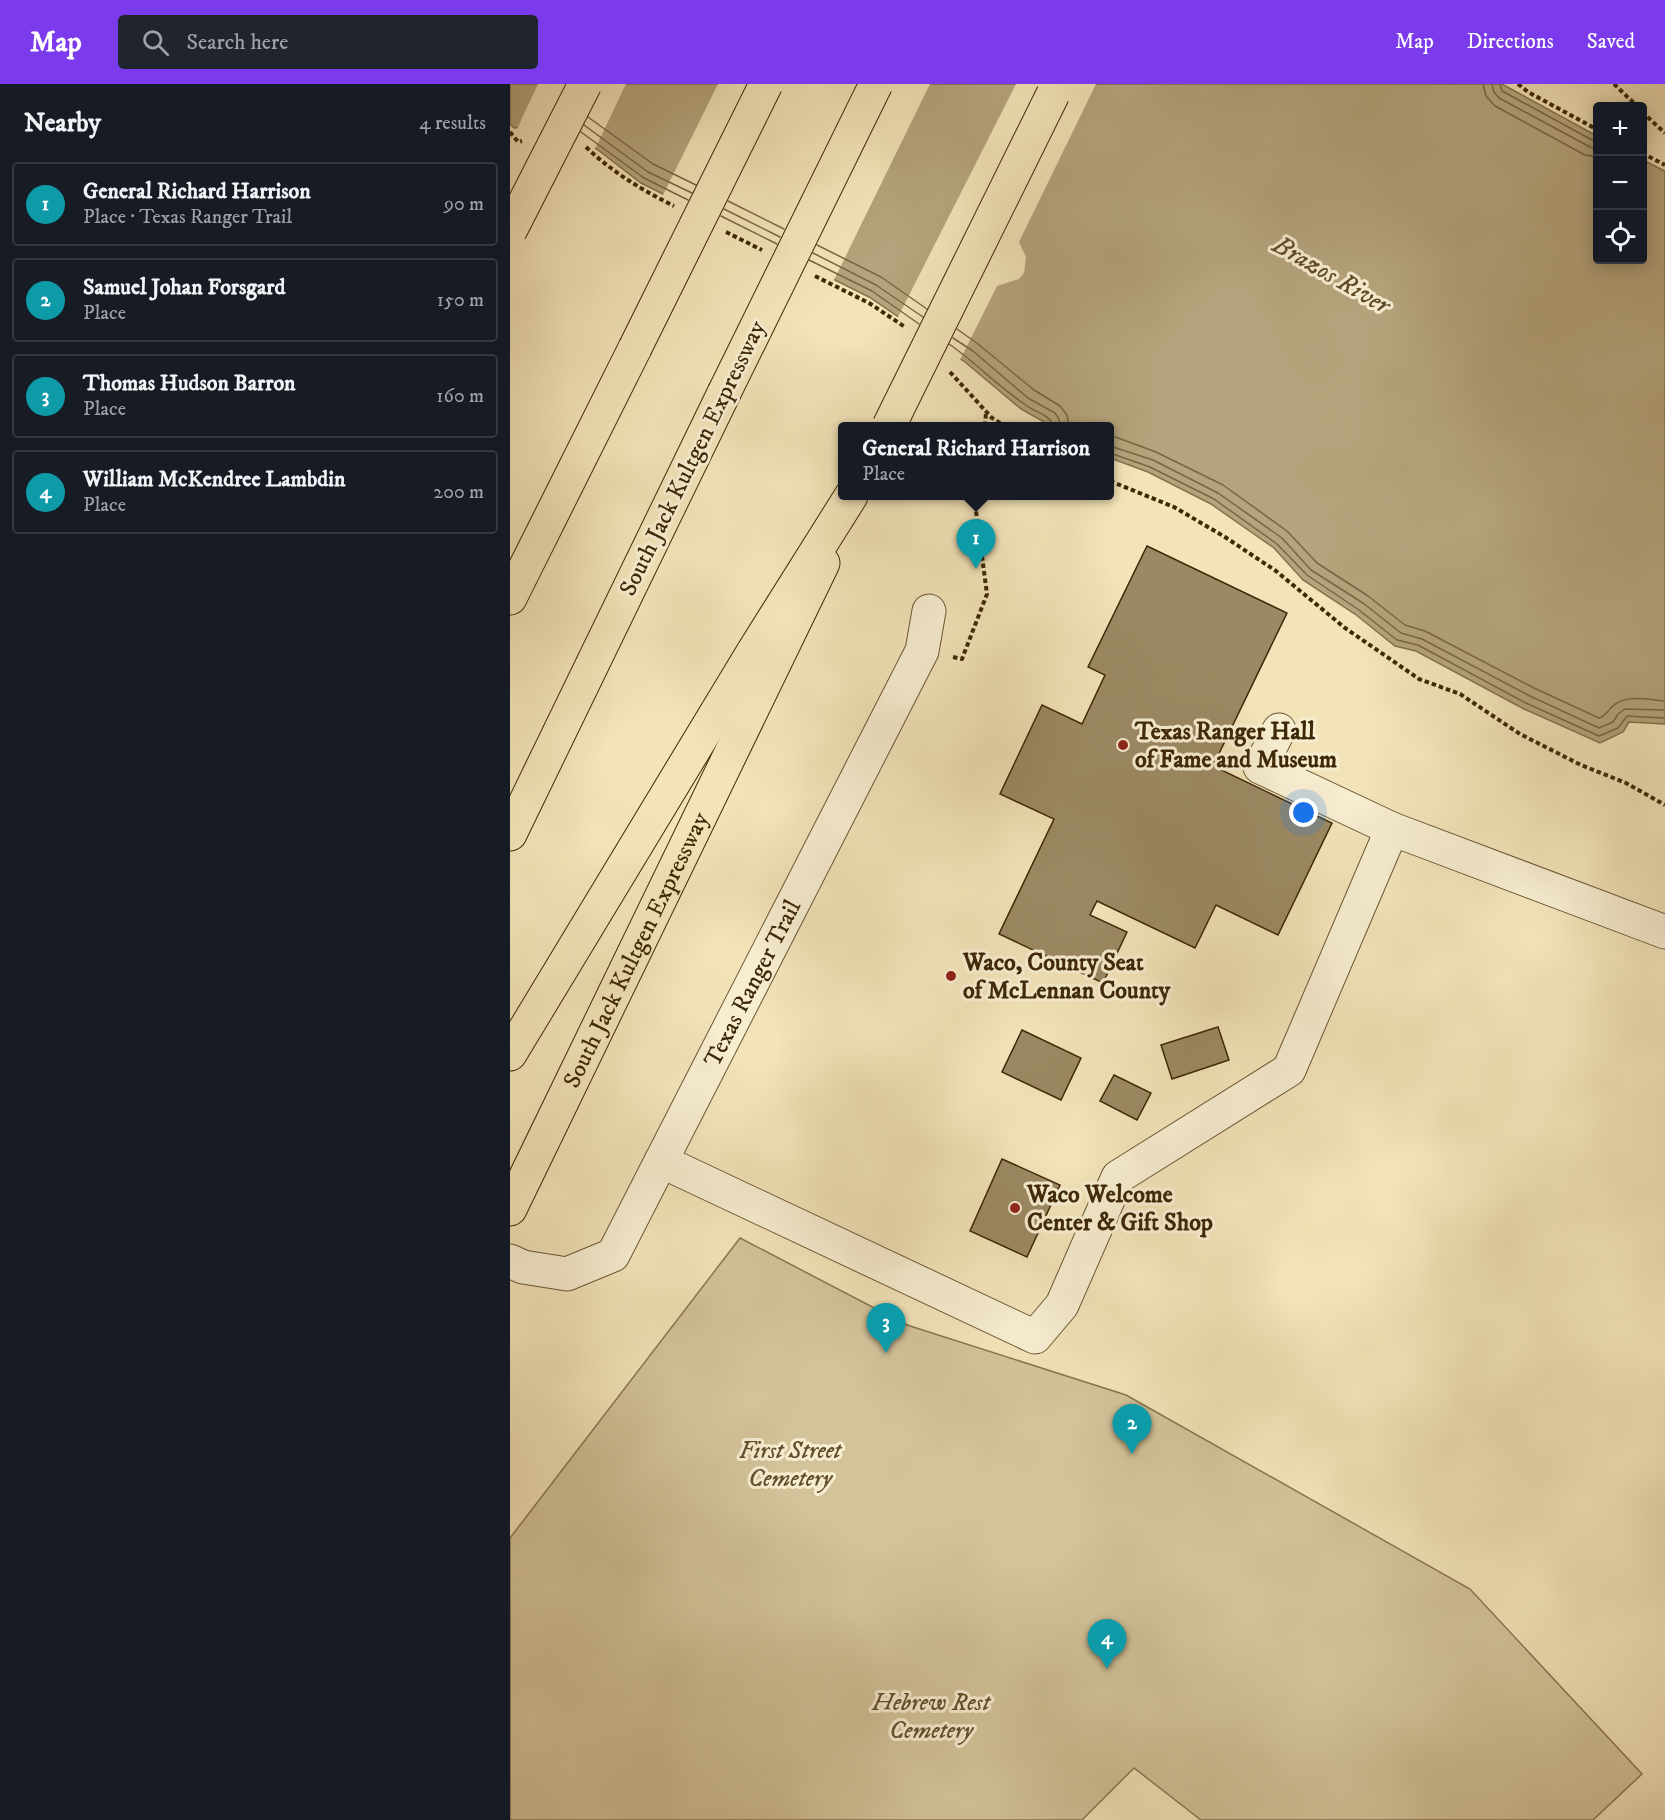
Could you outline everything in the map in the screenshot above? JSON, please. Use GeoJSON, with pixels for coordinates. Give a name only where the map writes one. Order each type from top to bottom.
{"type":"FeatureCollection","features":[{"type":"Feature","properties":{"kind":"main road"},"geometry":{"type":"LineString","coordinates":[[510,231],[585,84]]}},
{"type":"Feature","properties":{"kind":"main road"},"geometry":{"type":"LineString","coordinates":[[510,598],[766,84]]}},
{"type":"Feature","properties":{"kind":"main road","name":"South Jack Kultgen Expressway"},"geometry":{"type":"LineString","coordinates":[[510,834],[876,84]]}},
{"type":"Feature","properties":{"kind":"main road"},"geometry":{"type":"LineString","coordinates":[[891,422],[1056,89]]}},
{"type":"Feature","properties":{"kind":"main road"},"geometry":{"type":"LineString","coordinates":[[510,1054],[758,643],[850,500]]}},
{"type":"Feature","properties":{"kind":"main road","name":"South Jack Kultgen Expressway"},"geometry":{"type":"LineString","coordinates":[[510,1209],[851,500]]}},
{"type":"Feature","properties":{"kind":"street","name":"Texas Ranger Trail"},"geometry":{"type":"LineString","coordinates":[[510,1261],[522,1267],[567,1274],[613,1255],[922,651],[929,611]]}},
{"type":"Feature","properties":{"kind":"street"},"geometry":{"type":"LineString","coordinates":[[1279,730],[1260,767],[1392,829],[1665,932]]}},
{"type":"Feature","properties":{"kind":"street"},"geometry":{"type":"LineString","coordinates":[[661,1161],[1035,1337],[1062,1305],[1118,1177],[1289,1070],[1392,829]]}},
{"type":"Feature","properties":{"kind":"path"},"geometry":{"type":"LineString","coordinates":[[1518,84],[1528,92],[1593,126]]}},
{"type":"Feature","properties":{"kind":"path"},"geometry":{"type":"LineString","coordinates":[[1614,84],[1632,102]]}},
{"type":"Feature","properties":{"kind":"path"},"geometry":{"type":"LineString","coordinates":[[1647,117],[1665,133]]}},
{"type":"Feature","properties":{"kind":"path"},"geometry":{"type":"LineString","coordinates":[[510,132],[518,142]]}},
{"type":"Feature","properties":{"kind":"path"},"geometry":{"type":"LineString","coordinates":[[1647,156],[1665,165]]}},
{"type":"Feature","properties":{"kind":"path"},"geometry":{"type":"LineString","coordinates":[[985,422],[986,412]]}},
{"type":"Feature","properties":{"kind":"path"},"geometry":{"type":"LineString","coordinates":[[1114,483],[1174,507],[1225,537],[1276,571],[1345,628],[1419,679],[1460,694],[1520,734],[1581,765],[1626,783],[1665,805]]}},
{"type":"Feature","properties":{"kind":"path"},"geometry":{"type":"LineString","coordinates":[[922,651],[962,659],[987,594],[975,500]]}},
{"type":"Feature","properties":{"kind":"green space","name":"First Street Cemetery"},"geometry":{"type":"Polygon","coordinates":[[[740,1238],[907,1325],[1126,1395],[1470,1589],[1642,1774],[1593,1820],[1201,1820],[1134,1768],[1082,1820],[510,1820],[510,1538],[740,1238]]]}},
{"type":"Feature","properties":{"kind":"water","name":"Brazos River"},"geometry":{"type":"Polygon","coordinates":[[[510,84],[1502,84],[1593,134],[1593,264],[1647,264],[1647,162],[1665,171],[1665,724],[1629,722],[1623,732],[1600,743],[1524,709],[1416,651],[1395,646],[1355,614],[1303,580],[1274,548],[1211,504],[1148,472],[1114,459],[1114,422],[1044,422],[1021,409],[965,362],[869,297],[641,183],[598,150],[558,124],[514,128],[510,124],[510,84]]]}},
{"type":"Feature","properties":{"kind":"pier"},"geometry":{"type":"Polygon","coordinates":[[[538,84],[626,84],[594,151],[557,127],[516,131],[538,84]]]}},
{"type":"Feature","properties":{"kind":"pier"},"geometry":{"type":"Polygon","coordinates":[[[718,84],[930,84],[833,282],[662,197],[718,84]]]}},
{"type":"Feature","properties":{"kind":"pier"},"geometry":{"type":"Polygon","coordinates":[[[1016,84],[1096,84],[1019,242],[1026,257],[1024,273],[1019,279],[997,286],[959,362],[897,319],[1016,84]]]}},
{"type":"Feature","properties":{"kind":"building","name":"Texas Ranger Hall of Fame and Museum"},"geometry":{"type":"Polygon","coordinates":[[[1147,546],[1287,613],[1213,766],[1332,823],[1278,935],[1216,905],[1195,948],[1097,901],[1090,915],[1127,932],[1103,983],[999,934],[1054,819],[1000,794],[1042,705],[1082,724],[1105,675],[1088,667],[1147,546]]]}},
{"type":"Feature","properties":{"kind":"building"},"geometry":{"type":"Polygon","coordinates":[[[1218,1027],[1229,1060],[1172,1079],[1161,1045],[1218,1027]]]}},
{"type":"Feature","properties":{"kind":"building"},"geometry":{"type":"Polygon","coordinates":[[[1022,1030],[1081,1058],[1061,1100],[1002,1072],[1022,1030]]]}},
{"type":"Feature","properties":{"kind":"building"},"geometry":{"type":"Polygon","coordinates":[[[1114,1075],[1151,1093],[1137,1120],[1100,1101],[1114,1075]]]}},
{"type":"Feature","properties":{"kind":"building","name":"Waco Welcome Center & Gift Shop"},"geometry":{"type":"Polygon","coordinates":[[[1002,1159],[1060,1185],[1027,1257],[970,1231],[1002,1159]]]}},
{"type":"Feature","properties":{"kind":"place","name":"General Richard Harrison"},"geometry":{"type":"Point","coordinates":[976,569]}},
{"type":"Feature","properties":{"kind":"place","name":"Texas Ranger Hall of Fame and Museum"},"geometry":{"type":"Point","coordinates":[1123,745]}},
{"type":"Feature","properties":{"kind":"place","name":"Waco, County Seat of McLennan County"},"geometry":{"type":"Point","coordinates":[951,976]}},
{"type":"Feature","properties":{"kind":"place","name":"Waco Welcome Center & Gift Shop"},"geometry":{"type":"Point","coordinates":[1015,1208]}},
{"type":"Feature","properties":{"kind":"place","name":"Thomas Hudson Barron"},"geometry":{"type":"Point","coordinates":[886,1353]}},
{"type":"Feature","properties":{"kind":"place","name":"Samuel Johan Forsgard"},"geometry":{"type":"Point","coordinates":[1132,1454]}},
{"type":"Feature","properties":{"kind":"place","name":"William McKendree Lambdin"},"geometry":{"type":"Point","coordinates":[1107,1669]}},
{"type":"Feature","properties":{"kind":"park label","name":"Hebrew Rest Cemetery"},"geometry":{"type":"Point","coordinates":[931,1716]}}]}
